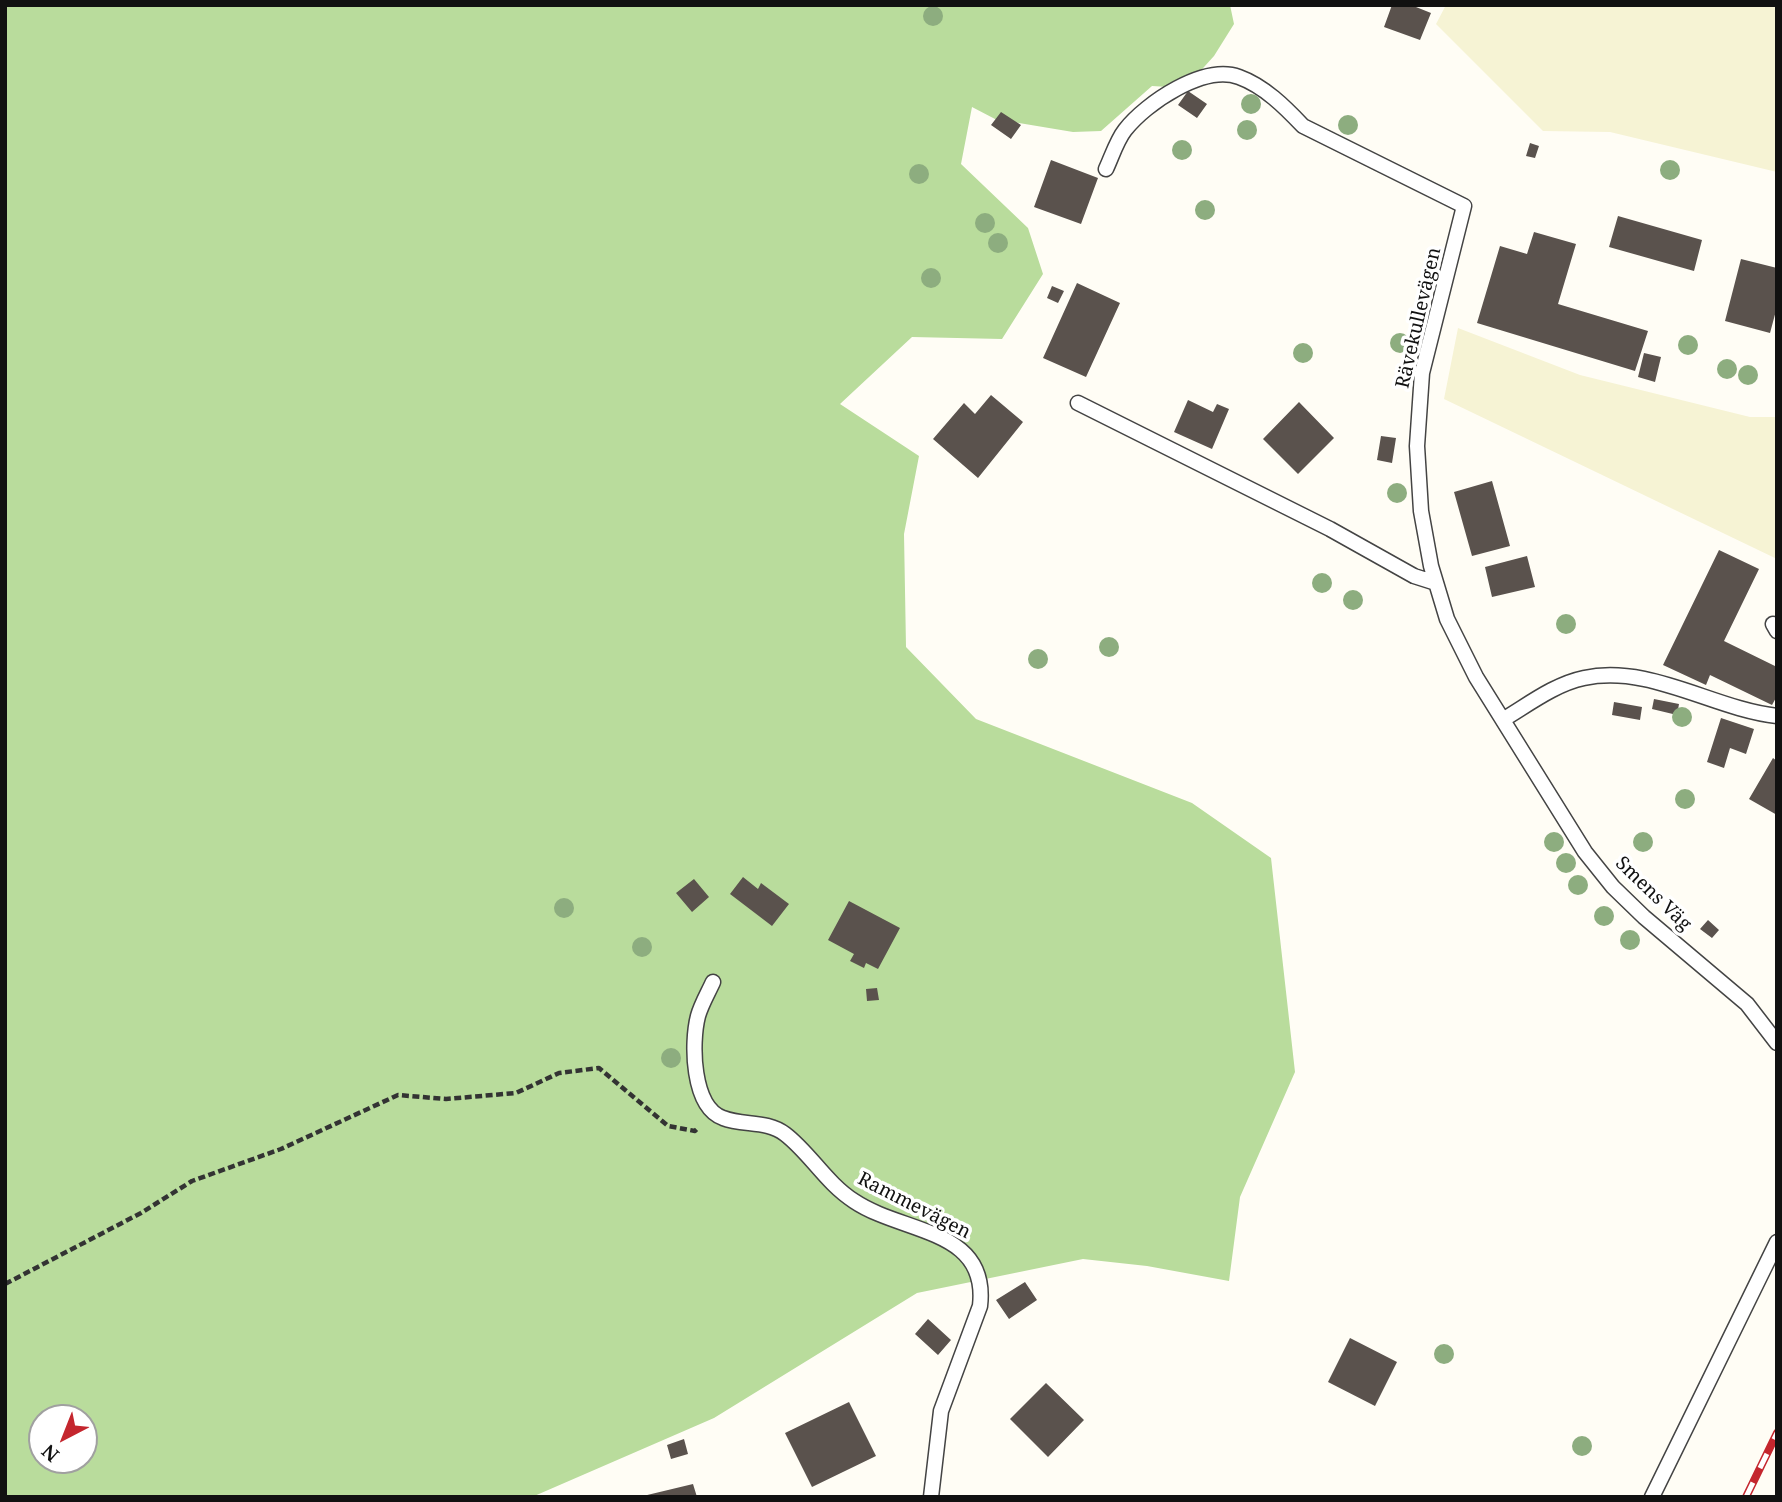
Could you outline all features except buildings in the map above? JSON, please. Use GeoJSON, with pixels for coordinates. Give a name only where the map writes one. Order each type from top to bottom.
{"type":"FeatureCollection","features":[{"type":"Feature","properties":{"kind":"lane","name":"Rävekullevägen"},"geometry":{"type":"LineString","coordinates":[[1106,169],[1125,130],[1148,107],[1180,85],[1210,76],[1237,76],[1284,106],[1303,127],[1464,206],[1422,373],[1417,446],[1421,511],[1436,583],[1452,631],[1476,677],[1504,719]]}},
{"type":"Feature","properties":{"kind":"lane"},"geometry":{"type":"LineString","coordinates":[[1078,403],[1330,529],[1414,576],[1436,583]]}},
{"type":"Feature","properties":{"kind":"lane"},"geometry":{"type":"LineString","coordinates":[[1504,719],[1558,687],[1585,678],[1609,676],[1676,688],[1758,714],[1777,716]]}},
{"type":"Feature","properties":{"kind":"lane","name":"Smens Väg"},"geometry":{"type":"LineString","coordinates":[[1504,719],[1544,790],[1614,887],[1644,917],[1747,1004],[1777,1043]]}},
{"type":"Feature","properties":{"kind":"lane"},"geometry":{"type":"LineString","coordinates":[[713,982],[698,1017],[695,1049],[699,1089],[708,1108],[714,1112]]}},
{"type":"Feature","properties":{"kind":"lane","name":"Rammevägen"},"geometry":{"type":"LineString","coordinates":[[714,1112],[722,1118],[760,1124],[782,1132],[854,1201],[894,1221],[944,1239],[964,1250],[974,1261],[982,1288],[981,1306],[941,1411],[931,1497]]}},
{"type":"Feature","properties":{"kind":"lane"},"geometry":{"type":"LineString","coordinates":[[1652,1497],[1777,1242]]}},
{"type":"Feature","properties":{"kind":"path"},"geometry":{"type":"LineString","coordinates":[[5,1284],[141,1213],[192,1181],[281,1149],[398,1095],[446,1099],[516,1093],[559,1073],[599,1068],[668,1126],[695,1131],[714,1112]]}},
{"type":"Feature","properties":{"kind":"shaded area"},"geometry":{"type":"Polygon","coordinates":[[[1446,5],[1777,5],[1777,172],[1610,132],[1543,131],[1436,24],[1446,5]]]}},
{"type":"Feature","properties":{"kind":"shaded area"},"geometry":{"type":"Polygon","coordinates":[[[1458,328],[1580,375],[1750,417],[1777,417],[1777,559],[1444,399],[1458,328]]]}},
{"type":"Feature","properties":{"kind":"green space"},"geometry":{"type":"Polygon","coordinates":[[[5,5],[1230,5],[1234,24],[1214,56],[1185,88],[1152,86],[1101,131],[1073,132],[995,119],[972,107],[961,164],[1028,228],[1043,274],[1002,339],[912,337],[840,404],[919,456],[904,534],[906,647],[976,719],[1192,803],[1271,858],[1295,1072],[1240,1197],[1229,1281],[1147,1266],[1083,1259],[917,1293],[714,1418],[532,1497],[5,1497],[5,5]]]}},
{"type":"Feature","properties":{"kind":"railway"},"geometry":{"type":"LineString","coordinates":[[1746,1497],[1777,1433]]}}]}
